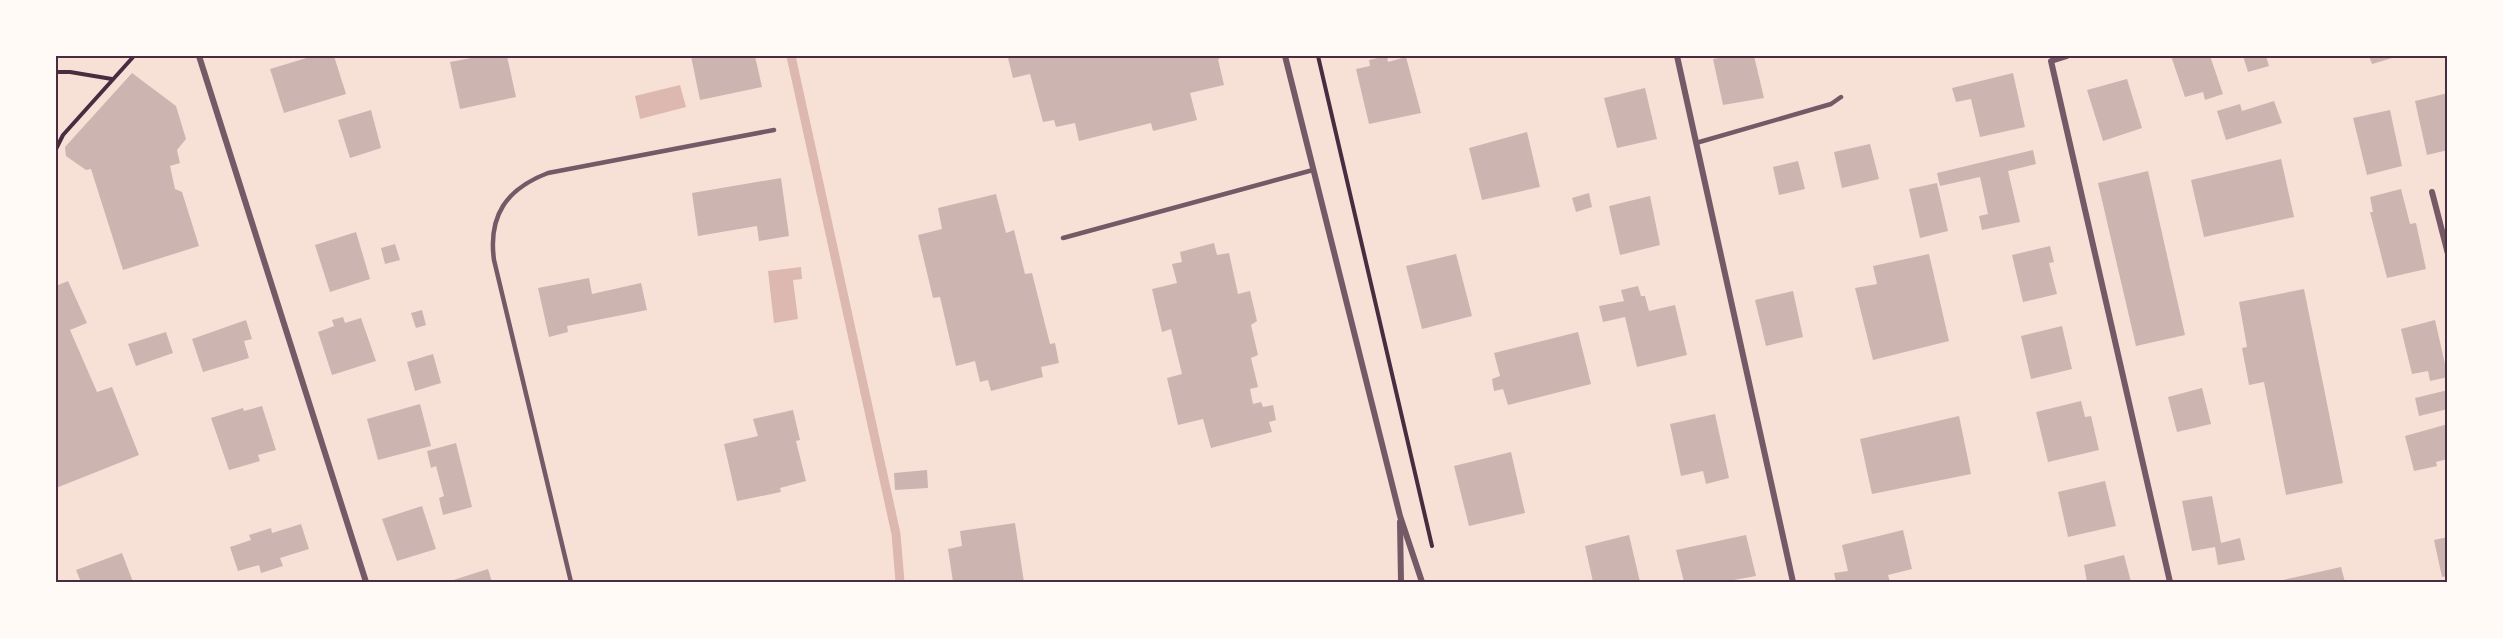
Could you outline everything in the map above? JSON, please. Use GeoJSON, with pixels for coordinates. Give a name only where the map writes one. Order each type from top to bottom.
{"type":"FeatureCollection","features":[{"type":"Feature","properties":{"kind":"street"},"geometry":{"type":"LineString","coordinates":[[199,56],[366,582]]}},
{"type":"Feature","properties":{"kind":"street"},"geometry":{"type":"LineString","coordinates":[[1285,56],[1400,516],[1422,582]]}},
{"type":"Feature","properties":{"kind":"street"},"geometry":{"type":"LineString","coordinates":[[1677,56],[1793,582]]}},
{"type":"Feature","properties":{"kind":"street"},"geometry":{"type":"LineString","coordinates":[[2067,56],[2051,61],[2170,582]]}},
{"type":"Feature","properties":{"kind":"street"},"geometry":{"type":"LineString","coordinates":[[2432,192],[2448,254]]}},
{"type":"Feature","properties":{"kind":"street"},"geometry":{"type":"LineString","coordinates":[[1400,516],[1401,582]]}},
{"type":"Feature","properties":{"kind":"lane"},"geometry":{"type":"LineString","coordinates":[[1696,143],[1831,104],[1841,97]]}},
{"type":"Feature","properties":{"kind":"lane"},"geometry":{"type":"LineString","coordinates":[[570,582],[494,260],[492,235],[499,211],[520,187],[548,173],[774,130]]}},
{"type":"Feature","properties":{"kind":"lane"},"geometry":{"type":"LineString","coordinates":[[1063,238],[1313,170]]}},
{"type":"Feature","properties":{"kind":"path"},"geometry":{"type":"LineString","coordinates":[[56,149],[63,135],[134,56]]}},
{"type":"Feature","properties":{"kind":"path"},"geometry":{"type":"LineString","coordinates":[[1318,56],[1433,548]]}},
{"type":"Feature","properties":{"kind":"path"},"geometry":{"type":"LineString","coordinates":[[56,72],[113,79]]}},
{"type":"Feature","properties":{"kind":"shaded area"},"geometry":{"type":"Polygon","coordinates":[[[680,85],[686,107],[640,119],[635,96],[680,85]]]}},
{"type":"Feature","properties":{"kind":"shaded area"},"geometry":{"type":"Polygon","coordinates":[[[801,267],[802,279],[793,280],[798,319],[774,323],[768,271],[801,267]]]}},
{"type":"Feature","properties":{"kind":"building"},"geometry":{"type":"Polygon","coordinates":[[[313,56],[334,56],[346,94],[284,113],[270,69],[313,56]]]}},
{"type":"Feature","properties":{"kind":"building"},"geometry":{"type":"Polygon","coordinates":[[[482,56],[507,56],[516,97],[460,109],[450,62],[482,56]]]}},
{"type":"Feature","properties":{"kind":"building"},"geometry":{"type":"Polygon","coordinates":[[[691,56],[755,56],[762,87],[700,100],[691,56]]]}},
{"type":"Feature","properties":{"kind":"building"},"geometry":{"type":"Polygon","coordinates":[[[1016,56],[1227,56],[1218,59],[1224,85],[1190,93],[1197,120],[1153,131],[1151,123],[1079,141],[1075,123],[1056,127],[1054,120],[1043,122],[1030,74],[1013,78],[1008,58],[1016,56]]]}},
{"type":"Feature","properties":{"kind":"building"},"geometry":{"type":"Polygon","coordinates":[[[1387,56],[1388,62],[1406,57],[1421,113],[1369,124],[1356,69],[1370,66],[1369,60],[1387,56]]]}},
{"type":"Feature","properties":{"kind":"building"},"geometry":{"type":"Polygon","coordinates":[[[1728,56],[1754,56],[1764,98],[1723,105],[1713,59],[1728,56]]]}},
{"type":"Feature","properties":{"kind":"building"},"geometry":{"type":"Polygon","coordinates":[[[2171,56],[2210,56],[2223,94],[2205,100],[2203,92],[2185,97],[2171,56]]]}},
{"type":"Feature","properties":{"kind":"building"},"geometry":{"type":"Polygon","coordinates":[[[2243,56],[2266,56],[2269,66],[2248,72],[2243,56]]]}},
{"type":"Feature","properties":{"kind":"building"},"geometry":{"type":"Polygon","coordinates":[[[2369,56],[2399,56],[2372,64],[2369,56]]]}},
{"type":"Feature","properties":{"kind":"building"},"geometry":{"type":"Polygon","coordinates":[[[132,73],[176,106],[186,139],[177,150],[180,163],[170,166],[175,189],[182,192],[199,246],[123,270],[91,169],[86,170],[66,156],[65,147],[132,73]]]}},
{"type":"Feature","properties":{"kind":"building"},"geometry":{"type":"Polygon","coordinates":[[[2013,73],[2025,127],[1980,137],[1971,99],[1956,102],[1952,88],[2013,73]]]}},
{"type":"Feature","properties":{"kind":"building"},"geometry":{"type":"Polygon","coordinates":[[[2127,79],[2142,128],[2103,141],[2087,90],[2127,79]]]}},
{"type":"Feature","properties":{"kind":"building"},"geometry":{"type":"Polygon","coordinates":[[[1645,88],[1657,139],[1617,148],[1604,98],[1645,88]]]}},
{"type":"Feature","properties":{"kind":"building"},"geometry":{"type":"Polygon","coordinates":[[[2448,93],[2448,150],[2427,155],[2415,101],[2448,93]]]}},
{"type":"Feature","properties":{"kind":"building"},"geometry":{"type":"Polygon","coordinates":[[[2274,101],[2282,123],[2226,140],[2217,111],[2240,104],[2242,111],[2274,101]]]}},
{"type":"Feature","properties":{"kind":"building"},"geometry":{"type":"Polygon","coordinates":[[[371,110],[381,148],[350,158],[338,120],[371,110]]]}},
{"type":"Feature","properties":{"kind":"building"},"geometry":{"type":"Polygon","coordinates":[[[2390,110],[2402,166],[2367,175],[2353,118],[2390,110]]]}},
{"type":"Feature","properties":{"kind":"building"},"geometry":{"type":"Polygon","coordinates":[[[1527,132],[1540,187],[1482,200],[1469,148],[1527,132]]]}},
{"type":"Feature","properties":{"kind":"building"},"geometry":{"type":"Polygon","coordinates":[[[1870,144],[1879,179],[1842,188],[1834,152],[1870,144]]]}},
{"type":"Feature","properties":{"kind":"building"},"geometry":{"type":"Polygon","coordinates":[[[2033,150],[2036,164],[2008,171],[2020,222],[1982,230],[1979,216],[1988,214],[1980,177],[1940,186],[1937,173],[2033,150]]]}},
{"type":"Feature","properties":{"kind":"building"},"geometry":{"type":"Polygon","coordinates":[[[2281,159],[2294,217],[2204,237],[2191,180],[2281,159]]]}},
{"type":"Feature","properties":{"kind":"building"},"geometry":{"type":"Polygon","coordinates":[[[1798,161],[1805,189],[1779,195],[1773,167],[1798,161]]]}},
{"type":"Feature","properties":{"kind":"building"},"geometry":{"type":"Polygon","coordinates":[[[2148,171],[2185,335],[2136,346],[2098,183],[2148,171]]]}},
{"type":"Feature","properties":{"kind":"building"},"geometry":{"type":"Polygon","coordinates":[[[781,178],[789,236],[759,241],[757,226],[698,236],[692,193],[781,178]]]}},
{"type":"Feature","properties":{"kind":"building"},"geometry":{"type":"Polygon","coordinates":[[[1937,183],[1948,231],[1920,238],[1909,189],[1937,183]]]}},
{"type":"Feature","properties":{"kind":"building"},"geometry":{"type":"Polygon","coordinates":[[[2401,189],[2410,224],[2416,223],[2426,269],[2387,278],[2370,212],[2373,212],[2370,197],[2401,189]]]}},
{"type":"Feature","properties":{"kind":"building"},"geometry":{"type":"Polygon","coordinates":[[[1589,193],[1592,207],[1576,212],[1572,198],[1589,193]]]}},
{"type":"Feature","properties":{"kind":"building"},"geometry":{"type":"Polygon","coordinates":[[[996,194],[1006,233],[1014,230],[1025,274],[1032,273],[1050,344],[1055,343],[1059,363],[1041,367],[1043,377],[991,391],[988,380],[980,382],[975,361],[956,366],[940,297],[933,298],[918,235],[942,229],[938,208],[996,194]]]}},
{"type":"Feature","properties":{"kind":"building"},"geometry":{"type":"Polygon","coordinates":[[[1650,196],[1660,245],[1620,255],[1609,206],[1650,196]]]}},
{"type":"Feature","properties":{"kind":"building"},"geometry":{"type":"Polygon","coordinates":[[[356,232],[370,279],[330,292],[315,245],[356,232]]]}},
{"type":"Feature","properties":{"kind":"building"},"geometry":{"type":"Polygon","coordinates":[[[1214,243],[1217,255],[1229,253],[1238,294],[1250,291],[1257,321],[1251,325],[1258,355],[1251,358],[1258,387],[1250,389],[1253,404],[1261,402],[1263,407],[1273,405],[1276,420],[1269,422],[1272,432],[1211,448],[1203,419],[1178,425],[1167,378],[1182,374],[1171,329],[1162,332],[1152,289],[1177,283],[1172,264],[1182,262],[1180,252],[1214,243]]]}},
{"type":"Feature","properties":{"kind":"building"},"geometry":{"type":"Polygon","coordinates":[[[395,244],[400,260],[385,264],[381,248],[395,244]]]}},
{"type":"Feature","properties":{"kind":"building"},"geometry":{"type":"Polygon","coordinates":[[[2050,246],[2054,262],[2049,263],[2057,294],[2023,302],[2012,255],[2050,246]]]}},
{"type":"Feature","properties":{"kind":"building"},"geometry":{"type":"Polygon","coordinates":[[[1456,254],[1472,316],[1422,329],[1406,266],[1456,254]]]}},
{"type":"Feature","properties":{"kind":"building"},"geometry":{"type":"Polygon","coordinates":[[[1929,254],[1949,341],[1873,360],[1855,288],[1877,284],[1873,266],[1929,254]]]}},
{"type":"Feature","properties":{"kind":"building"},"geometry":{"type":"Polygon","coordinates":[[[589,278],[592,294],[641,283],[647,310],[567,326],[568,332],[549,337],[538,288],[589,278]]]}},
{"type":"Feature","properties":{"kind":"building"},"geometry":{"type":"Polygon","coordinates":[[[68,281],[87,323],[70,330],[97,392],[112,387],[139,455],[56,488],[56,286],[68,281]]]}},
{"type":"Feature","properties":{"kind":"building"},"geometry":{"type":"Polygon","coordinates":[[[1638,286],[1641,296],[1645,296],[1649,311],[1675,305],[1687,355],[1637,367],[1625,317],[1603,322],[1599,306],[1624,301],[1621,290],[1638,286]]]}},
{"type":"Feature","properties":{"kind":"building"},"geometry":{"type":"Polygon","coordinates":[[[2304,289],[2343,483],[2286,495],[2264,382],[2249,385],[2242,348],[2247,347],[2239,302],[2304,289]]]}},
{"type":"Feature","properties":{"kind":"building"},"geometry":{"type":"Polygon","coordinates":[[[1793,291],[1803,337],[1766,346],[1755,300],[1793,291]]]}},
{"type":"Feature","properties":{"kind":"building"},"geometry":{"type":"Polygon","coordinates":[[[422,310],[426,325],[416,328],[411,313],[422,310]]]}},
{"type":"Feature","properties":{"kind":"building"},"geometry":{"type":"Polygon","coordinates":[[[343,317],[345,323],[361,318],[376,361],[332,375],[318,332],[334,326],[332,320],[343,317]]]}},
{"type":"Feature","properties":{"kind":"building"},"geometry":{"type":"Polygon","coordinates":[[[246,320],[252,339],[244,341],[249,358],[203,372],[192,339],[246,320]]]}},
{"type":"Feature","properties":{"kind":"building"},"geometry":{"type":"Polygon","coordinates":[[[2435,320],[2448,377],[2430,381],[2428,371],[2412,374],[2401,329],[2435,320]]]}},
{"type":"Feature","properties":{"kind":"building"},"geometry":{"type":"Polygon","coordinates":[[[2062,326],[2072,369],[2031,379],[2021,336],[2062,326]]]}},
{"type":"Feature","properties":{"kind":"building"},"geometry":{"type":"Polygon","coordinates":[[[166,332],[173,353],[136,366],[128,344],[166,332]]]}},
{"type":"Feature","properties":{"kind":"building"},"geometry":{"type":"Polygon","coordinates":[[[1578,332],[1591,384],[1508,405],[1503,389],[1494,391],[1492,379],[1500,376],[1494,353],[1578,332]]]}},
{"type":"Feature","properties":{"kind":"building"},"geometry":{"type":"Polygon","coordinates":[[[433,354],[441,383],[415,391],[407,362],[433,354]]]}},
{"type":"Feature","properties":{"kind":"building"},"geometry":{"type":"Polygon","coordinates":[[[2202,388],[2211,424],[2177,432],[2168,397],[2202,388]]]}},
{"type":"Feature","properties":{"kind":"building"},"geometry":{"type":"Polygon","coordinates":[[[2448,390],[2448,409],[2419,416],[2415,398],[2448,390]]]}},
{"type":"Feature","properties":{"kind":"building"},"geometry":{"type":"Polygon","coordinates":[[[2081,401],[2085,417],[2091,416],[2099,450],[2048,462],[2036,412],[2081,401]]]}},
{"type":"Feature","properties":{"kind":"building"},"geometry":{"type":"Polygon","coordinates":[[[420,404],[431,446],[378,460],[367,419],[420,404]]]}},
{"type":"Feature","properties":{"kind":"building"},"geometry":{"type":"Polygon","coordinates":[[[262,406],[276,450],[258,455],[260,461],[229,470],[211,418],[243,408],[244,411],[262,406]]]}},
{"type":"Feature","properties":{"kind":"building"},"geometry":{"type":"Polygon","coordinates":[[[793,410],[800,440],[796,441],[806,481],[780,488],[781,492],[737,501],[724,444],[758,436],[753,419],[793,410]]]}},
{"type":"Feature","properties":{"kind":"building"},"geometry":{"type":"Polygon","coordinates":[[[1715,414],[1729,478],[1706,484],[1703,471],[1681,476],[1670,424],[1715,414]]]}},
{"type":"Feature","properties":{"kind":"building"},"geometry":{"type":"Polygon","coordinates":[[[1959,416],[1971,474],[1872,494],[1860,439],[1959,416]]]}},
{"type":"Feature","properties":{"kind":"building"},"geometry":{"type":"Polygon","coordinates":[[[2448,424],[2448,459],[2436,462],[2437,466],[2414,471],[2405,436],[2448,424]]]}},
{"type":"Feature","properties":{"kind":"building"},"geometry":{"type":"Polygon","coordinates":[[[456,443],[472,507],[443,515],[439,498],[444,496],[436,466],[431,468],[427,451],[456,443]]]}},
{"type":"Feature","properties":{"kind":"building"},"geometry":{"type":"Polygon","coordinates":[[[1511,452],[1525,513],[1469,526],[1454,466],[1511,452]]]}},
{"type":"Feature","properties":{"kind":"building"},"geometry":{"type":"Polygon","coordinates":[[[927,470],[928,488],[895,490],[894,473],[927,470]]]}},
{"type":"Feature","properties":{"kind":"building"},"geometry":{"type":"Polygon","coordinates":[[[2105,481],[2116,526],[2068,537],[2058,492],[2105,481]]]}},
{"type":"Feature","properties":{"kind":"building"},"geometry":{"type":"Polygon","coordinates":[[[2212,496],[2221,543],[2240,538],[2245,560],[2218,565],[2215,547],[2192,551],[2182,501],[2212,496]]]}},
{"type":"Feature","properties":{"kind":"building"},"geometry":{"type":"Polygon","coordinates":[[[422,506],[436,549],[397,561],[382,519],[422,506]]]}},
{"type":"Feature","properties":{"kind":"building"},"geometry":{"type":"Polygon","coordinates":[[[1015,523],[1024,582],[953,582],[948,549],[962,546],[960,531],[1015,523]]]}},
{"type":"Feature","properties":{"kind":"building"},"geometry":{"type":"Polygon","coordinates":[[[301,524],[309,549],[280,558],[283,566],[261,573],[259,565],[238,571],[230,547],[251,540],[249,535],[271,528],[272,533],[301,524]]]}},
{"type":"Feature","properties":{"kind":"building"},"geometry":{"type":"Polygon","coordinates":[[[1903,530],[1912,569],[1888,575],[1890,582],[1836,582],[1834,573],[1848,571],[1842,545],[1903,530]]]}},
{"type":"Feature","properties":{"kind":"building"},"geometry":{"type":"Polygon","coordinates":[[[1629,535],[1640,582],[1593,582],[1585,546],[1629,535]]]}},
{"type":"Feature","properties":{"kind":"building"},"geometry":{"type":"Polygon","coordinates":[[[1746,535],[1756,576],[1723,582],[1684,582],[1676,550],[1746,535]]]}},
{"type":"Feature","properties":{"kind":"building"},"geometry":{"type":"Polygon","coordinates":[[[2448,537],[2448,576],[2442,577],[2434,540],[2448,537]]]}},
{"type":"Feature","properties":{"kind":"building"},"geometry":{"type":"Polygon","coordinates":[[[122,553],[133,582],[81,582],[76,570],[122,553]]]}},
{"type":"Feature","properties":{"kind":"building"},"geometry":{"type":"Polygon","coordinates":[[[2124,555],[2131,582],[2087,582],[2084,565],[2124,555]]]}},
{"type":"Feature","properties":{"kind":"building"},"geometry":{"type":"Polygon","coordinates":[[[2341,567],[2345,582],[2283,582],[2283,580],[2341,567]]]}},
{"type":"Feature","properties":{"kind":"building"},"geometry":{"type":"Polygon","coordinates":[[[488,569],[492,582],[447,582],[488,569]]]}},
{"type":"Feature","properties":{"kind":"waterway"},"geometry":{"type":"LineString","coordinates":[[791,56],[896,534],[900,582]]}}]}
